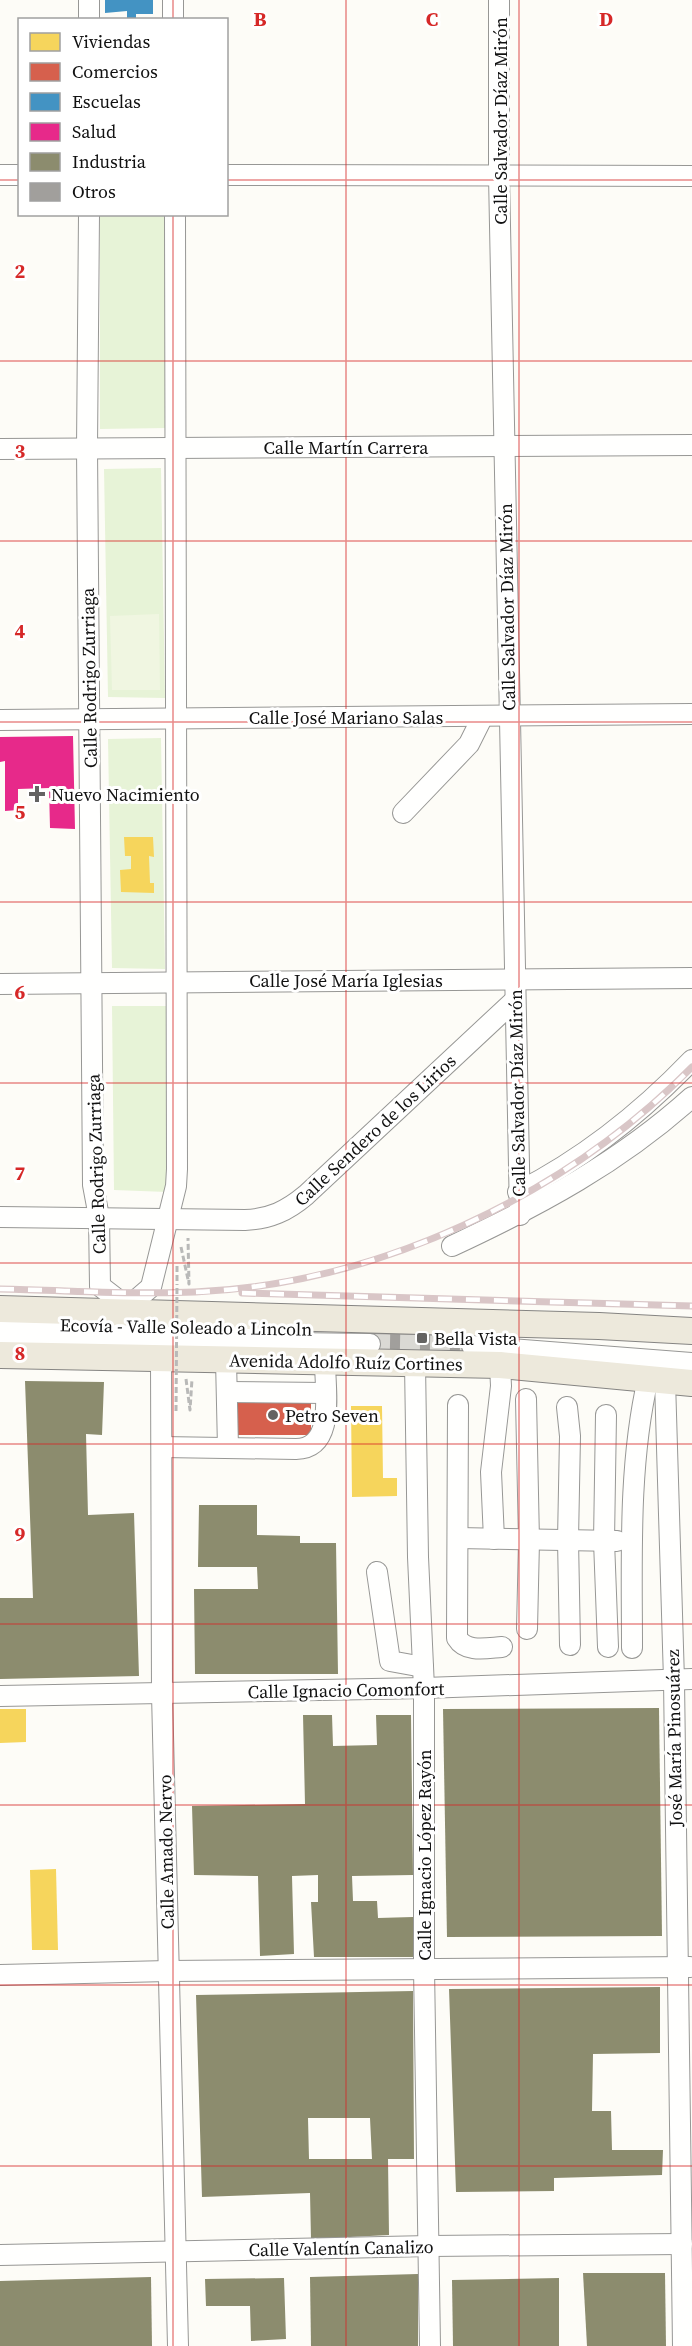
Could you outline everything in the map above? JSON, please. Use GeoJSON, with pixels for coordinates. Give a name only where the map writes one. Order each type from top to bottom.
{"type":"FeatureCollection","features":[{"type":"Feature","properties":{"kind":"main road","name":"Avenida Adolfo Ruíz Cortines"},"geometry":{"type":"LineString","coordinates":[[0,1310],[143,1329],[598,1326],[692,1331]]}},
{"type":"Feature","properties":{"kind":"main road","name":"Avenida Adolfo Ruíz Cortines"},"geometry":{"type":"LineString","coordinates":[[0,1355],[143,1329],[193,1359],[500,1365],[692,1383]]}},
{"type":"Feature","properties":{"kind":"street"},"geometry":{"type":"LineString","coordinates":[[89,0],[89,18]]}},
{"type":"Feature","properties":{"kind":"street"},"geometry":{"type":"LineString","coordinates":[[173,0],[173,18]]}},
{"type":"Feature","properties":{"kind":"street","name":"Calle Salvador Díaz Mirón"},"geometry":{"type":"LineString","coordinates":[[499,0],[499,176],[520,1215]]}},
{"type":"Feature","properties":{"kind":"street"},"geometry":{"type":"LineString","coordinates":[[0,175],[18,175]]}},
{"type":"Feature","properties":{"kind":"street"},"geometry":{"type":"LineString","coordinates":[[228,175],[692,176]]}},
{"type":"Feature","properties":{"kind":"street","name":"Calle Rodrigo Zurriaga"},"geometry":{"type":"LineString","coordinates":[[89,216],[87,448],[93,1173],[99,1217],[100,1286],[143,1329]]}},
{"type":"Feature","properties":{"kind":"street"},"geometry":{"type":"LineString","coordinates":[[0,1339],[143,1329],[177,1169],[175,216]]}},
{"type":"Feature","properties":{"kind":"street","name":"Calle Martín Carrera"},"geometry":{"type":"LineString","coordinates":[[0,449],[692,445]]}},
{"type":"Feature","properties":{"kind":"street","name":"Calle José Mariano Salas"},"geometry":{"type":"LineString","coordinates":[[0,720],[692,714]]}},
{"type":"Feature","properties":{"kind":"street"},"geometry":{"type":"LineString","coordinates":[[403,813],[469,744],[483,716]]}},
{"type":"Feature","properties":{"kind":"street","name":"Calle José María Iglesias"},"geometry":{"type":"LineString","coordinates":[[0,984],[692,978]]}},
{"type":"Feature","properties":{"kind":"street","name":"Calle Sendero de los Lirios"},"geometry":{"type":"LineString","coordinates":[[0,1217],[259,1219],[291,1208],[515,1000]]}},
{"type":"Feature","properties":{"kind":"street"},"geometry":{"type":"LineString","coordinates":[[518,1192],[554,1172],[603,1138],[663,1088],[692,1060]]}},
{"type":"Feature","properties":{"kind":"street"},"geometry":{"type":"LineString","coordinates":[[452,1245],[520,1215],[626,1152],[692,1097]]}},
{"type":"Feature","properties":{"kind":"street","name":"Ecovía - Valle Soleado a Lincoln"},"geometry":{"type":"LineString","coordinates":[[0,1324],[371,1337]]}},
{"type":"Feature","properties":{"kind":"street","name":"Calle Amado Nervo"},"geometry":{"type":"LineString","coordinates":[[143,1329],[162,1447],[162,1694],[178,2346]]}},
{"type":"Feature","properties":{"kind":"street"},"geometry":{"type":"LineString","coordinates":[[692,1353],[472,1339],[692,1363]]}},
{"type":"Feature","properties":{"kind":"street"},"geometry":{"type":"LineString","coordinates":[[226,1360],[228,1448]]}},
{"type":"Feature","properties":{"kind":"street"},"geometry":{"type":"LineString","coordinates":[[162,1447],[296,1449],[313,1446],[323,1431],[325,1362]]}},
{"type":"Feature","properties":{"kind":"street","name":"Calle Ignacio López Rayón"},"geometry":{"type":"LineString","coordinates":[[415,1364],[418,1557],[424,1688],[424,1968],[430,2346]]}},
{"type":"Feature","properties":{"kind":"street"},"geometry":{"type":"LineString","coordinates":[[494,1539],[491,1472],[501,1386],[500,1365]]}},
{"type":"Feature","properties":{"kind":"street"},"geometry":{"type":"LineString","coordinates":[[632,1648],[632,1541],[641,1407],[656,1380]]}},
{"type":"Feature","properties":{"kind":"street","name":"José María Pinosuárez"},"geometry":{"type":"LineString","coordinates":[[656,1380],[683,1680],[686,2108],[682,2244],[683,2346]]}},
{"type":"Feature","properties":{"kind":"street"},"geometry":{"type":"LineString","coordinates":[[227,1392],[325,1393]]}},
{"type":"Feature","properties":{"kind":"street"},"geometry":{"type":"LineString","coordinates":[[526,1399],[529,1541],[527,1629]]}},
{"type":"Feature","properties":{"kind":"street"},"geometry":{"type":"LineString","coordinates":[[458,1405],[457,1638],[460,1643],[471,1648],[502,1647]]}},
{"type":"Feature","properties":{"kind":"street"},"geometry":{"type":"LineString","coordinates":[[567,1407],[570,1436],[568,1540],[570,1645]]}},
{"type":"Feature","properties":{"kind":"street"},"geometry":{"type":"LineString","coordinates":[[606,1415],[604,1541],[608,1647]]}},
{"type":"Feature","properties":{"kind":"street"},"geometry":{"type":"LineString","coordinates":[[458,1538],[632,1541]]}},
{"type":"Feature","properties":{"kind":"street"},"geometry":{"type":"LineString","coordinates":[[377,1572],[390,1661],[423,1668]]}},
{"type":"Feature","properties":{"kind":"street","name":"Calle Ignacio Comonfort"},"geometry":{"type":"LineString","coordinates":[[0,1696],[424,1688],[683,1680]]}},
{"type":"Feature","properties":{"kind":"street"},"geometry":{"type":"LineString","coordinates":[[0,1975],[424,1968],[685,1967]]}},
{"type":"Feature","properties":{"kind":"street","name":"Calle Valentín Canalizo"},"geometry":{"type":"LineString","coordinates":[[0,2255],[429,2246],[682,2244]]}},
{"type":"Feature","properties":{"kind":"path"},"geometry":{"type":"LineString","coordinates":[[177,1252],[178,1240],[189,1284],[188,1219]]}},
{"type":"Feature","properties":{"kind":"path"},"geometry":{"type":"LineString","coordinates":[[177,1263],[176,1411],[185,1372],[190,1410],[193,1359]]}},
{"type":"Feature","properties":{"kind":"green space"},"geometry":{"type":"Polygon","coordinates":[[[100,216],[165,216],[167,428],[100,429],[100,216]]]}},
{"type":"Feature","properties":{"kind":"green space"},"geometry":{"type":"Polygon","coordinates":[[[161,468],[165,698],[108,697],[104,469],[161,468]]]}},
{"type":"Feature","properties":{"kind":"green space"},"geometry":{"type":"Polygon","coordinates":[[[159,614],[160,690],[112,690],[110,616],[159,614]]]}},
{"type":"Feature","properties":{"kind":"green space"},"geometry":{"type":"Polygon","coordinates":[[[161,738],[165,969],[112,968],[108,739],[161,738]]]}},
{"type":"Feature","properties":{"kind":"green space"},"geometry":{"type":"Polygon","coordinates":[[[112,1006],[166,1006],[167,1192],[114,1190],[112,1006]]]}},
{"type":"Feature","properties":{"kind":"building: Viviendas"},"geometry":{"type":"Polygon","coordinates":[[[124,837],[153,837],[154,857],[149,856],[150,883],[154,883],[154,893],[121,892],[120,870],[131,869],[131,856],[125,856],[124,837]]]}},
{"type":"Feature","properties":{"kind":"building: Viviendas"},"geometry":{"type":"Polygon","coordinates":[[[351,1406],[382,1406],[383,1478],[397,1478],[397,1496],[352,1497],[351,1406]]]}},
{"type":"Feature","properties":{"kind":"building: Viviendas"},"geometry":{"type":"Polygon","coordinates":[[[0,1709],[26,1709],[26,1742],[0,1743],[0,1709]]]}},
{"type":"Feature","properties":{"kind":"building: Viviendas"},"geometry":{"type":"Polygon","coordinates":[[[56,1869],[58,1950],[32,1950],[30,1870],[56,1869]]]}},
{"type":"Feature","properties":{"kind":"building: Comercios","name":"Petro Seven"},"geometry":{"type":"Polygon","coordinates":[[[234,1396],[311,1396],[311,1435],[234,1435],[234,1396]]]}},
{"type":"Feature","properties":{"kind":"building: Escuelas"},"geometry":{"type":"Polygon","coordinates":[[[105,0],[153,0],[153,14],[136,14],[136,18],[127,18],[127,11],[105,13],[105,0]]]}},
{"type":"Feature","properties":{"kind":"building: Salud"},"geometry":{"type":"Polygon","coordinates":[[[73,736],[75,829],[50,828],[49,788],[18,789],[18,810],[5,811],[5,761],[0,762],[0,737],[73,736]]]}},
{"type":"Feature","properties":{"kind":"building: Industria"},"geometry":{"type":"Polygon","coordinates":[[[25,1381],[104,1382],[102,1435],[86,1434],[88,1515],[134,1513],[139,1676],[0,1679],[0,1598],[33,1598],[25,1381]]]}},
{"type":"Feature","properties":{"kind":"building: Industria"},"geometry":{"type":"Polygon","coordinates":[[[199,1505],[257,1505],[257,1535],[300,1536],[300,1543],[336,1543],[338,1674],[195,1674],[194,1589],[258,1589],[257,1567],[198,1567],[199,1505]]]}},
{"type":"Feature","properties":{"kind":"building: Industria"},"geometry":{"type":"Polygon","coordinates":[[[659,1708],[662,1936],[447,1937],[443,1709],[659,1708]]]}},
{"type":"Feature","properties":{"kind":"building: Industria"},"geometry":{"type":"Polygon","coordinates":[[[303,1715],[332,1715],[333,1746],[377,1745],[376,1715],[411,1715],[413,1875],[352,1876],[353,1901],[377,1901],[378,1918],[413,1917],[414,1957],[314,1957],[311,1902],[318,1902],[318,1875],[292,1876],[294,1954],[260,1956],[258,1876],[194,1875],[192,1806],[305,1804],[303,1715]]]}},
{"type":"Feature","properties":{"kind":"building: Industria"},"geometry":{"type":"Polygon","coordinates":[[[660,1987],[660,2053],[593,2054],[592,2111],[611,2111],[612,2150],[663,2150],[662,2175],[554,2178],[554,2191],[456,2192],[449,1989],[660,1987]]]}},
{"type":"Feature","properties":{"kind":"building: Industria"},"geometry":{"type":"Polygon","coordinates":[[[413,1991],[414,2159],[388,2159],[389,2235],[311,2239],[310,2193],[202,2197],[196,1995],[413,1991]],[[308,2118],[309,2159],[372,2159],[370,2118],[308,2118]]]}},
{"type":"Feature","properties":{"kind":"building: Industria"},"geometry":{"type":"Polygon","coordinates":[[[583,2273],[665,2273],[666,2346],[587,2346],[583,2273]]]}},
{"type":"Feature","properties":{"kind":"building: Industria"},"geometry":{"type":"Polygon","coordinates":[[[418,2274],[418,2346],[311,2346],[310,2277],[418,2274]]]}},
{"type":"Feature","properties":{"kind":"building: Industria"},"geometry":{"type":"Polygon","coordinates":[[[151,2277],[152,2346],[0,2346],[0,2281],[151,2277]]]}},
{"type":"Feature","properties":{"kind":"building: Industria"},"geometry":{"type":"Polygon","coordinates":[[[284,2278],[286,2339],[251,2341],[250,2306],[206,2306],[205,2279],[284,2278]]]}},
{"type":"Feature","properties":{"kind":"building: Industria"},"geometry":{"type":"Polygon","coordinates":[[[559,2278],[559,2346],[453,2346],[452,2280],[559,2278]]]}},
{"type":"Feature","properties":{"kind":"building: Otros","name":"Bella Vista"},"geometry":{"type":"Polygon","coordinates":[[[371,1322],[473,1325],[472,1353],[370,1350],[371,1322]]]}},
{"type":"Feature","properties":{"kind":"tunnel"},"geometry":{"type":"LineString","coordinates":[[370,1344],[472,1346]]}},
{"type":"Feature","properties":{"kind":"railway"},"geometry":{"type":"LineString","coordinates":[[0,1289],[122,1293],[195,1292],[263,1285],[332,1272],[399,1251],[464,1225],[527,1193],[586,1155],[642,1113],[692,1067]]}},
{"type":"Feature","properties":{"kind":"railway"},"geometry":{"type":"LineString","coordinates":[[242,1293],[692,1306]]}},
{"type":"Feature","properties":{"kind":"place","name":"Nuevo Nacimiento"},"geometry":{"type":"Point","coordinates":[37,794]}},
{"type":"Feature","properties":{"kind":"place","name":"Bella Vista"},"geometry":{"type":"Point","coordinates":[422,1338]}},
{"type":"Feature","properties":{"kind":"place","name":"Petro Seven"},"geometry":{"type":"Point","coordinates":[273,1415]}}]}
